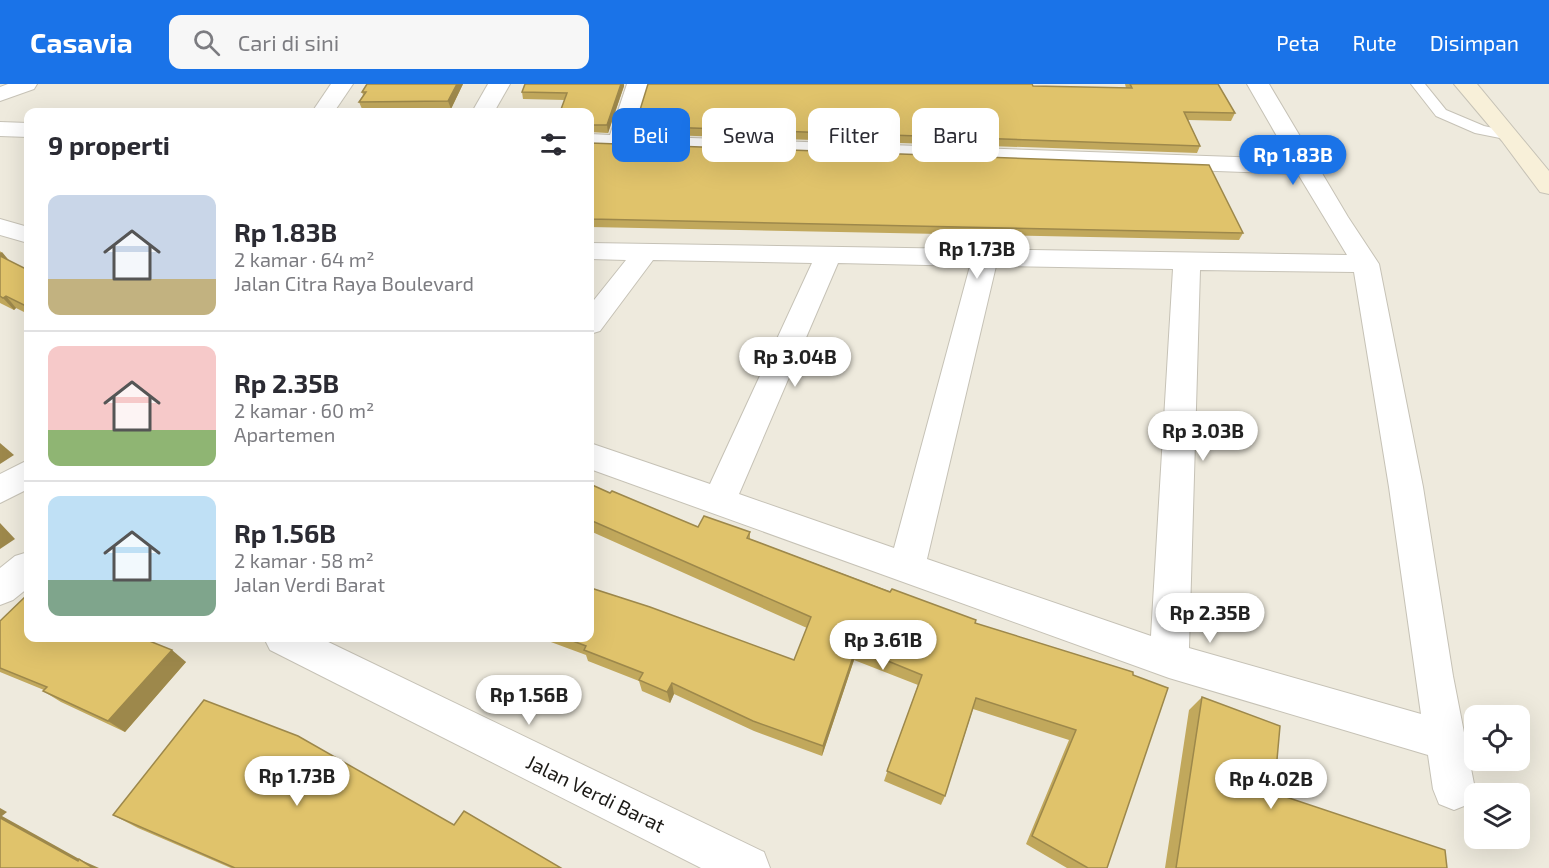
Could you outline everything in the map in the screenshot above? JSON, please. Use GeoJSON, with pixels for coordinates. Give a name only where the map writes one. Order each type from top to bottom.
{"type":"FeatureCollection","features":[{"type":"Feature","properties":{"kind":"main road"},"geometry":{"type":"LineString","coordinates":[[1465,84],[1510,136],[1549,187]]}},
{"type":"Feature","properties":{"kind":"street"},"geometry":{"type":"LineString","coordinates":[[0,95],[26,84]]}},
{"type":"Feature","properties":{"kind":"street"},"geometry":{"type":"LineString","coordinates":[[326,108],[342,84]]}},
{"type":"Feature","properties":{"kind":"street"},"geometry":{"type":"LineString","coordinates":[[485,108],[499,84]]}},
{"type":"Feature","properties":{"kind":"street"},"geometry":{"type":"LineString","coordinates":[[630,108],[638,84]]}},
{"type":"Feature","properties":{"kind":"street"},"geometry":{"type":"LineString","coordinates":[[1258,84],[1335,217],[1366,264],[1406,487],[1435,687],[1454,789]]}},
{"type":"Feature","properties":{"kind":"street"},"geometry":{"type":"LineString","coordinates":[[0,129],[24,130]]}},
{"type":"Feature","properties":{"kind":"street"},"geometry":{"type":"LineString","coordinates":[[594,141],[612,142]]}},
{"type":"Feature","properties":{"kind":"street"},"geometry":{"type":"LineString","coordinates":[[690,145],[1307,167]]}},
{"type":"Feature","properties":{"kind":"street"},"geometry":{"type":"LineString","coordinates":[[0,226],[24,234]]}},
{"type":"Feature","properties":{"kind":"street"},"geometry":{"type":"LineString","coordinates":[[594,251],[1366,264]]}},
{"type":"Feature","properties":{"kind":"street"},"geometry":{"type":"LineString","coordinates":[[594,319],[646,252]]}},
{"type":"Feature","properties":{"kind":"street"},"geometry":{"type":"LineString","coordinates":[[719,501],[828,256]]}},
{"type":"Feature","properties":{"kind":"street"},"geometry":{"type":"LineString","coordinates":[[907,568],[985,258]]}},
{"type":"Feature","properties":{"kind":"street"},"geometry":{"type":"LineString","coordinates":[[1169,660],[1187,262]]}},
{"type":"Feature","properties":{"kind":"street"},"geometry":{"type":"LineString","coordinates":[[594,457],[1169,660],[1446,741]]}},
{"type":"Feature","properties":{"kind":"street"},"geometry":{"type":"LineString","coordinates":[[0,490],[24,475]]}},
{"type":"Feature","properties":{"kind":"street"},"geometry":{"type":"LineString","coordinates":[[0,589],[24,570]]}},
{"type":"Feature","properties":{"kind":"street","name":"Jalan Verdi Barat"},"geometry":{"type":"LineString","coordinates":[[291,642],[748,868]]}},
{"type":"Feature","properties":{"kind":"lane"},"geometry":{"type":"LineString","coordinates":[[1418,84],[1441,113],[1479,130],[1510,136]]}},
{"type":"Feature","properties":{"kind":"building"},"geometry":{"type":"Polygon","coordinates":[[[367,84],[457,84],[448,101],[359,102],[366,92],[362,92],[367,84]]]}},
{"type":"Feature","properties":{"kind":"building"},"geometry":{"type":"Polygon","coordinates":[[[525,84],[621,84],[607,125],[594,125],[594,108],[561,108],[567,93],[522,92],[525,84]]]}},
{"type":"Feature","properties":{"kind":"building"},"geometry":{"type":"Polygon","coordinates":[[[648,84],[1032,84],[1033,86],[1132,88],[1130,84],[1218,84],[1235,113],[1184,112],[1200,146],[999,139],[999,108],[912,108],[912,136],[900,135],[900,108],[808,108],[808,132],[796,132],[796,108],[702,108],[702,128],[690,128],[690,108],[641,108],[648,84]]]}},
{"type":"Feature","properties":{"kind":"building"},"geometry":{"type":"Polygon","coordinates":[[[594,143],[612,144],[612,162],[690,162],[690,147],[702,147],[702,162],[796,162],[796,150],[808,151],[808,162],[900,162],[900,154],[912,154],[912,162],[999,162],[999,158],[1209,165],[1243,233],[594,219],[594,143]]]}},
{"type":"Feature","properties":{"kind":"building"},"geometry":{"type":"Polygon","coordinates":[[[0,256],[24,268],[24,305],[6,296],[3,298],[0,296],[0,256]]]}},
{"type":"Feature","properties":{"kind":"building"},"geometry":{"type":"Polygon","coordinates":[[[594,486],[698,527],[704,516],[750,532],[747,538],[890,592],[892,589],[976,620],[975,623],[1133,672],[1133,675],[1168,688],[1107,868],[1088,868],[1032,836],[1076,730],[976,698],[945,796],[887,771],[922,675],[856,648],[823,746],[753,721],[672,683],[667,692],[639,680],[643,673],[584,650],[586,646],[576,642],[594,642],[594,589],[794,660],[811,617],[594,522],[594,486]]]}},
{"type":"Feature","properties":{"kind":"building"},"geometry":{"type":"Polygon","coordinates":[[[24,598],[24,642],[152,642],[172,650],[108,721],[43,691],[47,687],[0,668],[0,621],[24,598]]]}},
{"type":"Feature","properties":{"kind":"building"},"geometry":{"type":"Polygon","coordinates":[[[1202,697],[1280,726],[1274,793],[1445,850],[1447,868],[1176,868],[1202,697]]]}},
{"type":"Feature","properties":{"kind":"building"},"geometry":{"type":"Polygon","coordinates":[[[204,700],[298,736],[454,825],[464,811],[561,868],[235,868],[113,815],[204,700]]]}},
{"type":"Feature","properties":{"kind":"building"},"geometry":{"type":"Polygon","coordinates":[[[0,818],[78,861],[79,859],[93,868],[0,868],[0,818]]]}}]}
